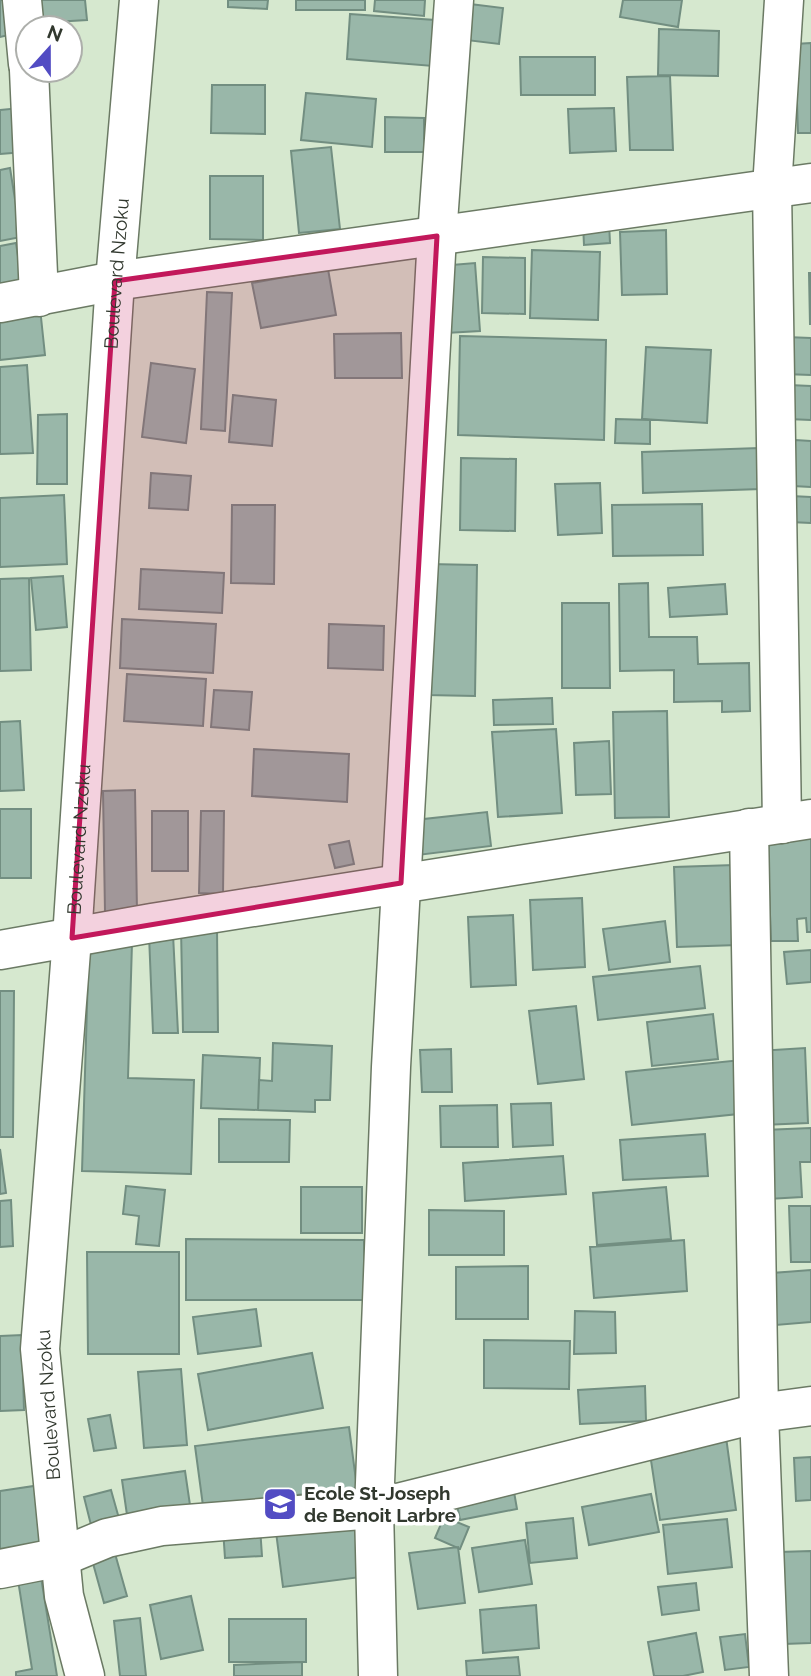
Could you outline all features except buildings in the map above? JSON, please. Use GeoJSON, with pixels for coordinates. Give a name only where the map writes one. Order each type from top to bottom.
{"type":"FeatureCollection","features":[{"type":"Feature","properties":{"kind":"street","name":"Boulevard Nzoku"},"geometry":{"type":"LineString","coordinates":[[85,1676],[64,1596],[40,1349],[72,938],[115,281],[139,0]]}},
{"type":"Feature","properties":{"kind":"street"},"geometry":{"type":"LineString","coordinates":[[378,1676],[374,1509],[401,883],[454,0]]}},
{"type":"Feature","properties":{"kind":"street"},"geometry":{"type":"LineString","coordinates":[[769,1676],[759,1413],[781,824],[772,188],[784,0]]}},
{"type":"Feature","properties":{"kind":"street"},"geometry":{"type":"LineString","coordinates":[[30,84],[39,297]]}},
{"type":"Feature","properties":{"kind":"street"},"geometry":{"type":"LineString","coordinates":[[0,303],[115,281],[811,183]]}},
{"type":"Feature","properties":{"kind":"street"},"geometry":{"type":"LineString","coordinates":[[0,950],[401,883],[781,824]]}},
{"type":"Feature","properties":{"kind":"street"},"geometry":{"type":"LineString","coordinates":[[0,1569],[61,1557],[107,1538],[162,1526],[374,1509],[759,1413],[811,1406]]}},
{"type":"Feature","properties":{"kind":"highlighted area"},"geometry":{"type":"Polygon","coordinates":[[[437,236],[401,883],[72,938],[115,281],[437,236]]]}},
{"type":"Feature","properties":{"kind":"place","name":"Ecole St-Joseph de Benoit Larbre"},"geometry":{"type":"Point","coordinates":[280,1504]}}]}
